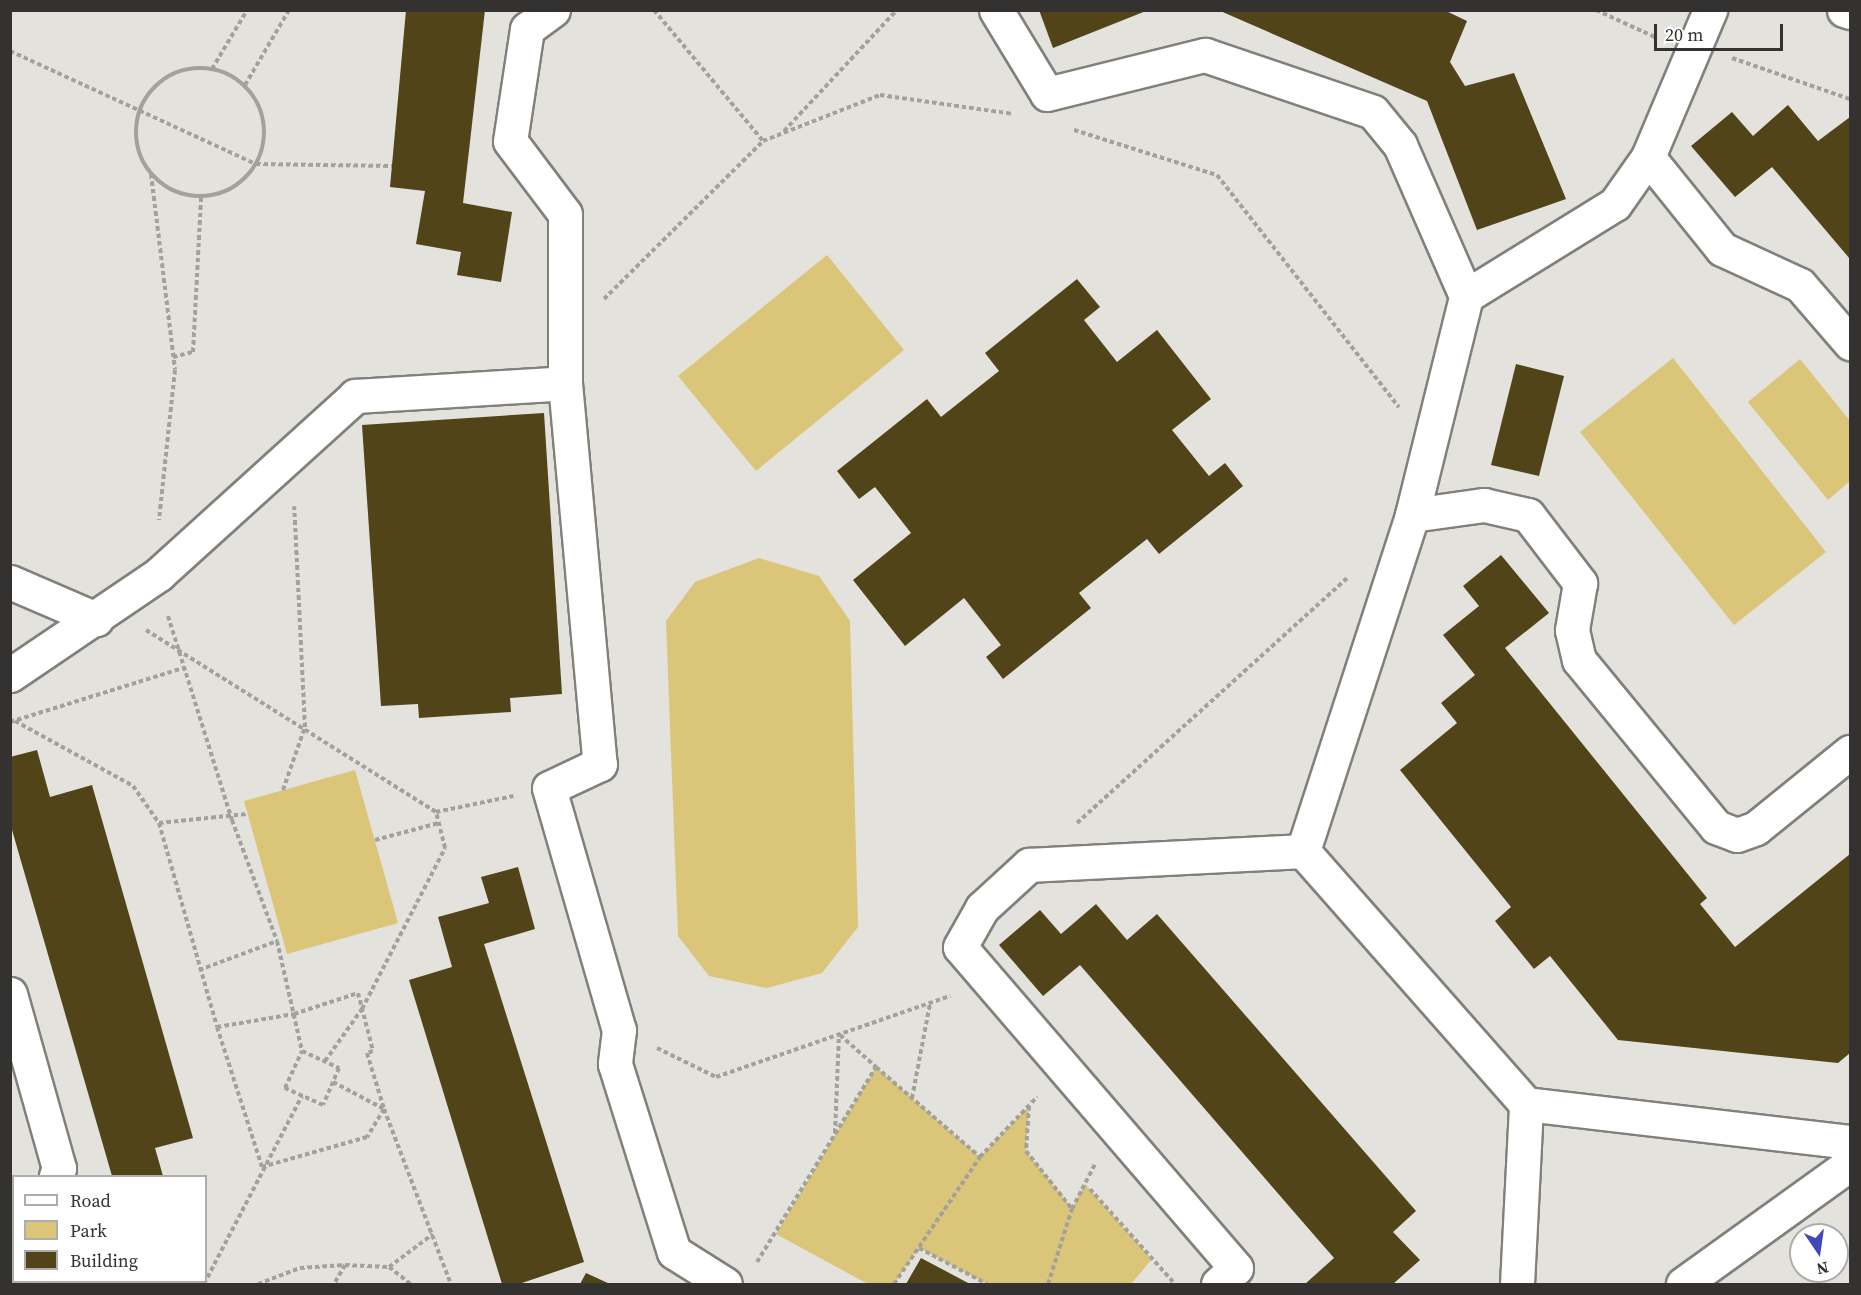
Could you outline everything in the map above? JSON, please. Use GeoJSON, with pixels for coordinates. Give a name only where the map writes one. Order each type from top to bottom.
{"type":"FeatureCollection","features":[{"type":"Feature","properties":{"kind":"street"},"geometry":{"type":"LineString","coordinates":[[553,10],[527,29],[510,141],[565,214],[565,383],[600,764],[549,788],[619,1030],[615,1064],[674,1252],[725,1284]]}},
{"type":"Feature","properties":{"kind":"street"},"geometry":{"type":"LineString","coordinates":[[996,10],[1047,94],[1205,55],[1373,112],[1400,145],[1466,296],[1412,515],[1303,851]]}},
{"type":"Feature","properties":{"kind":"street"},"geometry":{"type":"LineString","coordinates":[[1466,296],[1615,204],[1648,157],[1710,10]]}},
{"type":"Feature","properties":{"kind":"street"},"geometry":{"type":"LineString","coordinates":[[1844,10],[1851,12]]}},
{"type":"Feature","properties":{"kind":"street"},"geometry":{"type":"LineString","coordinates":[[1648,157],[1722,249],[1800,285],[1851,343]]}},
{"type":"Feature","properties":{"kind":"street"},"geometry":{"type":"LineString","coordinates":[[10,675],[102,615],[159,574],[355,396],[565,383]]}},
{"type":"Feature","properties":{"kind":"street"},"geometry":{"type":"LineString","coordinates":[[1412,515],[1484,505],[1528,514],[1580,583],[1572,630],[1579,660],[1716,827],[1737,835],[1756,828],[1851,752]]}},
{"type":"Feature","properties":{"kind":"street"},"geometry":{"type":"LineString","coordinates":[[10,582],[102,615]]}},
{"type":"Feature","properties":{"kind":"street"},"geometry":{"type":"LineString","coordinates":[[1218,1284],[1236,1268],[960,947],[982,908],[1029,865],[1303,851]]}},
{"type":"Feature","properties":{"kind":"street"},"geometry":{"type":"LineString","coordinates":[[1303,851],[1526,1104],[1851,1142]]}},
{"type":"Feature","properties":{"kind":"street"},"geometry":{"type":"LineString","coordinates":[[10,994],[59,1168],[56,1175]]}},
{"type":"Feature","properties":{"kind":"street"},"geometry":{"type":"LineString","coordinates":[[1517,1284],[1526,1104]]}},
{"type":"Feature","properties":{"kind":"street"},"geometry":{"type":"LineString","coordinates":[[1683,1284],[1851,1164]]}},
{"type":"Feature","properties":{"kind":"path"},"geometry":{"type":"LineString","coordinates":[[212,69],[247,10]]}},
{"type":"Feature","properties":{"kind":"path"},"geometry":{"type":"LineString","coordinates":[[245,85],[289,10]]}},
{"type":"Feature","properties":{"kind":"path"},"geometry":{"type":"LineString","coordinates":[[654,10],[763,141]]}},
{"type":"Feature","properties":{"kind":"path"},"geometry":{"type":"LineString","coordinates":[[781,134],[897,10]]}},
{"type":"Feature","properties":{"kind":"path"},"geometry":{"type":"LineString","coordinates":[[1596,10],[1693,49],[1851,99]]}},
{"type":"Feature","properties":{"kind":"path"},"geometry":{"type":"LineString","coordinates":[[10,51],[141,109],[256,164],[392,166]]}},
{"type":"Feature","properties":{"kind":"path"},"geometry":{"type":"LineString","coordinates":[[151,174],[182,194],[201,196],[232,188],[256,164],[264,131],[245,85],[212,69],[169,76],[141,109],[137,146],[151,174],[173,357],[156,549],[159,574],[175,645],[232,820],[277,941],[302,1051],[285,1088],[322,1105],[339,1068],[302,1051]]}},
{"type":"Feature","properties":{"kind":"path"},"geometry":{"type":"LineString","coordinates":[[565,338],[763,141],[880,95],[1035,118],[1047,94]]}},
{"type":"Feature","properties":{"kind":"path"},"geometry":{"type":"LineString","coordinates":[[1069,128],[1217,175],[1429,446]]}},
{"type":"Feature","properties":{"kind":"path"},"geometry":{"type":"LineString","coordinates":[[173,357],[194,352],[201,196]]}},
{"type":"Feature","properties":{"kind":"path"},"geometry":{"type":"LineString","coordinates":[[283,790],[305,727],[291,455]]}},
{"type":"Feature","properties":{"kind":"path"},"geometry":{"type":"LineString","coordinates":[[1074,825],[1355,570]]}},
{"type":"Feature","properties":{"kind":"path"},"geometry":{"type":"LineString","coordinates":[[102,615],[175,645],[436,812],[445,848],[362,1009],[325,1061]]}},
{"type":"Feature","properties":{"kind":"path"},"geometry":{"type":"LineString","coordinates":[[13,722],[183,668]]}},
{"type":"Feature","properties":{"kind":"path"},"geometry":{"type":"LineString","coordinates":[[13,722],[133,786],[159,823],[199,970],[262,1167]]}},
{"type":"Feature","properties":{"kind":"path"},"geometry":{"type":"LineString","coordinates":[[436,812],[549,788]]}},
{"type":"Feature","properties":{"kind":"path"},"geometry":{"type":"LineString","coordinates":[[159,823],[232,820],[247,814]]}},
{"type":"Feature","properties":{"kind":"path"},"geometry":{"type":"LineString","coordinates":[[375,840],[439,823]]}},
{"type":"Feature","properties":{"kind":"path"},"geometry":{"type":"LineString","coordinates":[[199,970],[277,941]]}},
{"type":"Feature","properties":{"kind":"path"},"geometry":{"type":"LineString","coordinates":[[619,1030],[716,1077],[990,982]]}},
{"type":"Feature","properties":{"kind":"path"},"geometry":{"type":"LineString","coordinates":[[217,1027],[294,1014],[358,993],[373,1051],[367,1053],[384,1109],[451,1284]]}},
{"type":"Feature","properties":{"kind":"path"},"geometry":{"type":"LineString","coordinates":[[912,1098],[930,1003]]}},
{"type":"Feature","properties":{"kind":"path"},"geometry":{"type":"LineString","coordinates":[[839,1034],[980,1157]]}},
{"type":"Feature","properties":{"kind":"path"},"geometry":{"type":"LineString","coordinates":[[835,1134],[839,1034]]}},
{"type":"Feature","properties":{"kind":"path"},"geometry":{"type":"LineString","coordinates":[[754,1268],[876,1067]]}},
{"type":"Feature","properties":{"kind":"path"},"geometry":{"type":"LineString","coordinates":[[894,1284],[980,1157],[1064,1068]]}},
{"type":"Feature","properties":{"kind":"path"},"geometry":{"type":"LineString","coordinates":[[333,1082],[384,1109]]}},
{"type":"Feature","properties":{"kind":"path"},"geometry":{"type":"LineString","coordinates":[[207,1278],[262,1167],[302,1096]]}},
{"type":"Feature","properties":{"kind":"path"},"geometry":{"type":"LineString","coordinates":[[1029,1106],[1026,1150],[1072,1209]]}},
{"type":"Feature","properties":{"kind":"path"},"geometry":{"type":"LineString","coordinates":[[262,1167],[367,1137],[384,1109]]}},
{"type":"Feature","properties":{"kind":"path"},"geometry":{"type":"LineString","coordinates":[[1048,1284],[1072,1209],[1114,1126]]}},
{"type":"Feature","properties":{"kind":"path"},"geometry":{"type":"LineString","coordinates":[[1090,1189],[1175,1284]]}},
{"type":"Feature","properties":{"kind":"path"},"geometry":{"type":"LineString","coordinates":[[389,1267],[433,1234]]}},
{"type":"Feature","properties":{"kind":"path"},"geometry":{"type":"LineString","coordinates":[[919,1248],[987,1284]]}},
{"type":"Feature","properties":{"kind":"path"},"geometry":{"type":"LineString","coordinates":[[334,1284],[345,1265]]}},
{"type":"Feature","properties":{"kind":"path"},"geometry":{"type":"LineString","coordinates":[[258,1284],[300,1268],[345,1265],[389,1267],[411,1284]]}},
{"type":"Feature","properties":{"kind":"green space"},"geometry":{"type":"Polygon","coordinates":[[[827,255],[904,350],[756,471],[678,376],[827,255]]]}},
{"type":"Feature","properties":{"kind":"green space"},"geometry":{"type":"Polygon","coordinates":[[[1673,358],[1826,552],[1734,625],[1580,432],[1673,358]]]}},
{"type":"Feature","properties":{"kind":"green space"},"geometry":{"type":"Polygon","coordinates":[[[1800,359],[1850,421],[1850,481],[1828,500],[1748,402],[1800,359]]]}},
{"type":"Feature","properties":{"kind":"green space"},"geometry":{"type":"Polygon","coordinates":[[[759,558],[819,576],[850,621],[858,927],[822,973],[767,988],[709,976],[678,936],[666,621],[695,582],[759,558]]]}},
{"type":"Feature","properties":{"kind":"green space"},"geometry":{"type":"Polygon","coordinates":[[[355,770],[398,923],[287,954],[244,801],[355,770]]]}},
{"type":"Feature","properties":{"kind":"green space"},"geometry":{"type":"Polygon","coordinates":[[[876,1067],[980,1157],[1029,1106],[1026,1151],[1072,1208],[1085,1184],[1152,1259],[1131,1284],[987,1284],[919,1248],[894,1284],[868,1284],[776,1234],[876,1067]]]}},
{"type":"Feature","properties":{"kind":"building"},"geometry":{"type":"Polygon","coordinates":[[[406,10],[485,10],[463,203],[512,212],[501,282],[457,275],[461,252],[416,244],[425,191],[390,187],[406,10]]]}},
{"type":"Feature","properties":{"kind":"building"},"geometry":{"type":"Polygon","coordinates":[[[1039,10],[1146,10],[1146,11],[1053,48],[1039,10]]]}},
{"type":"Feature","properties":{"kind":"building"},"geometry":{"type":"Polygon","coordinates":[[[1218,10],[1444,10],[1467,21],[1450,62],[1465,86],[1514,73],[1566,199],[1477,230],[1427,101],[1218,10]]]}},
{"type":"Feature","properties":{"kind":"building"},"geometry":{"type":"Polygon","coordinates":[[[1788,105],[1818,141],[1850,117],[1850,259],[1772,167],[1735,197],[1691,146],[1732,112],[1753,136],[1788,105]]]}},
{"type":"Feature","properties":{"kind":"building"},"geometry":{"type":"Polygon","coordinates":[[[1077,279],[1100,307],[1084,320],[1117,362],[1157,330],[1211,399],[1172,430],[1209,476],[1225,463],[1243,486],[1159,554],[1147,539],[1079,593],[1091,608],[1003,679],[986,657],[1001,645],[964,598],[905,646],[853,580],[911,533],[875,487],[859,499],[837,471],[927,399],[941,417],[999,371],[985,353],[1077,279]]]}},
{"type":"Feature","properties":{"kind":"building"},"geometry":{"type":"Polygon","coordinates":[[[1516,364],[1564,376],[1539,476],[1491,465],[1516,364]]]}},
{"type":"Feature","properties":{"kind":"building"},"geometry":{"type":"Polygon","coordinates":[[[544,413],[562,694],[510,698],[511,712],[419,718],[418,704],[381,706],[362,425],[544,413]]]}},
{"type":"Feature","properties":{"kind":"building"},"geometry":{"type":"Polygon","coordinates":[[[1501,555],[1549,613],[1505,648],[1707,898],[1700,904],[1735,947],[1850,854],[1850,1053],[1838,1063],[1618,1040],[1550,956],[1534,969],[1495,921],[1511,907],[1400,770],[1457,723],[1441,703],[1475,675],[1443,635],[1479,606],[1463,586],[1501,555]]]}},
{"type":"Feature","properties":{"kind":"building"},"geometry":{"type":"Polygon","coordinates":[[[37,750],[50,797],[92,785],[193,1138],[155,1148],[163,1175],[112,1175],[10,823],[10,757],[37,750]]]}},
{"type":"Feature","properties":{"kind":"building"},"geometry":{"type":"Polygon","coordinates":[[[518,867],[535,929],[484,944],[584,1262],[519,1284],[502,1284],[409,980],[452,967],[438,917],[489,903],[481,877],[518,867]]]}},
{"type":"Feature","properties":{"kind":"building"},"geometry":{"type":"Polygon","coordinates":[[[1096,904],[1127,940],[1157,914],[1416,1211],[1393,1232],[1420,1260],[1393,1284],[1305,1284],[1334,1258],[1080,965],[1043,996],[999,945],[1040,910],[1061,934],[1096,904]]]}},
{"type":"Feature","properties":{"kind":"building"},"geometry":{"type":"Polygon","coordinates":[[[921,1258],[970,1284],[906,1284],[921,1258]]]}},
{"type":"Feature","properties":{"kind":"building"},"geometry":{"type":"Polygon","coordinates":[[[586,1273],[610,1284],[580,1284],[586,1273]]]}}]}
